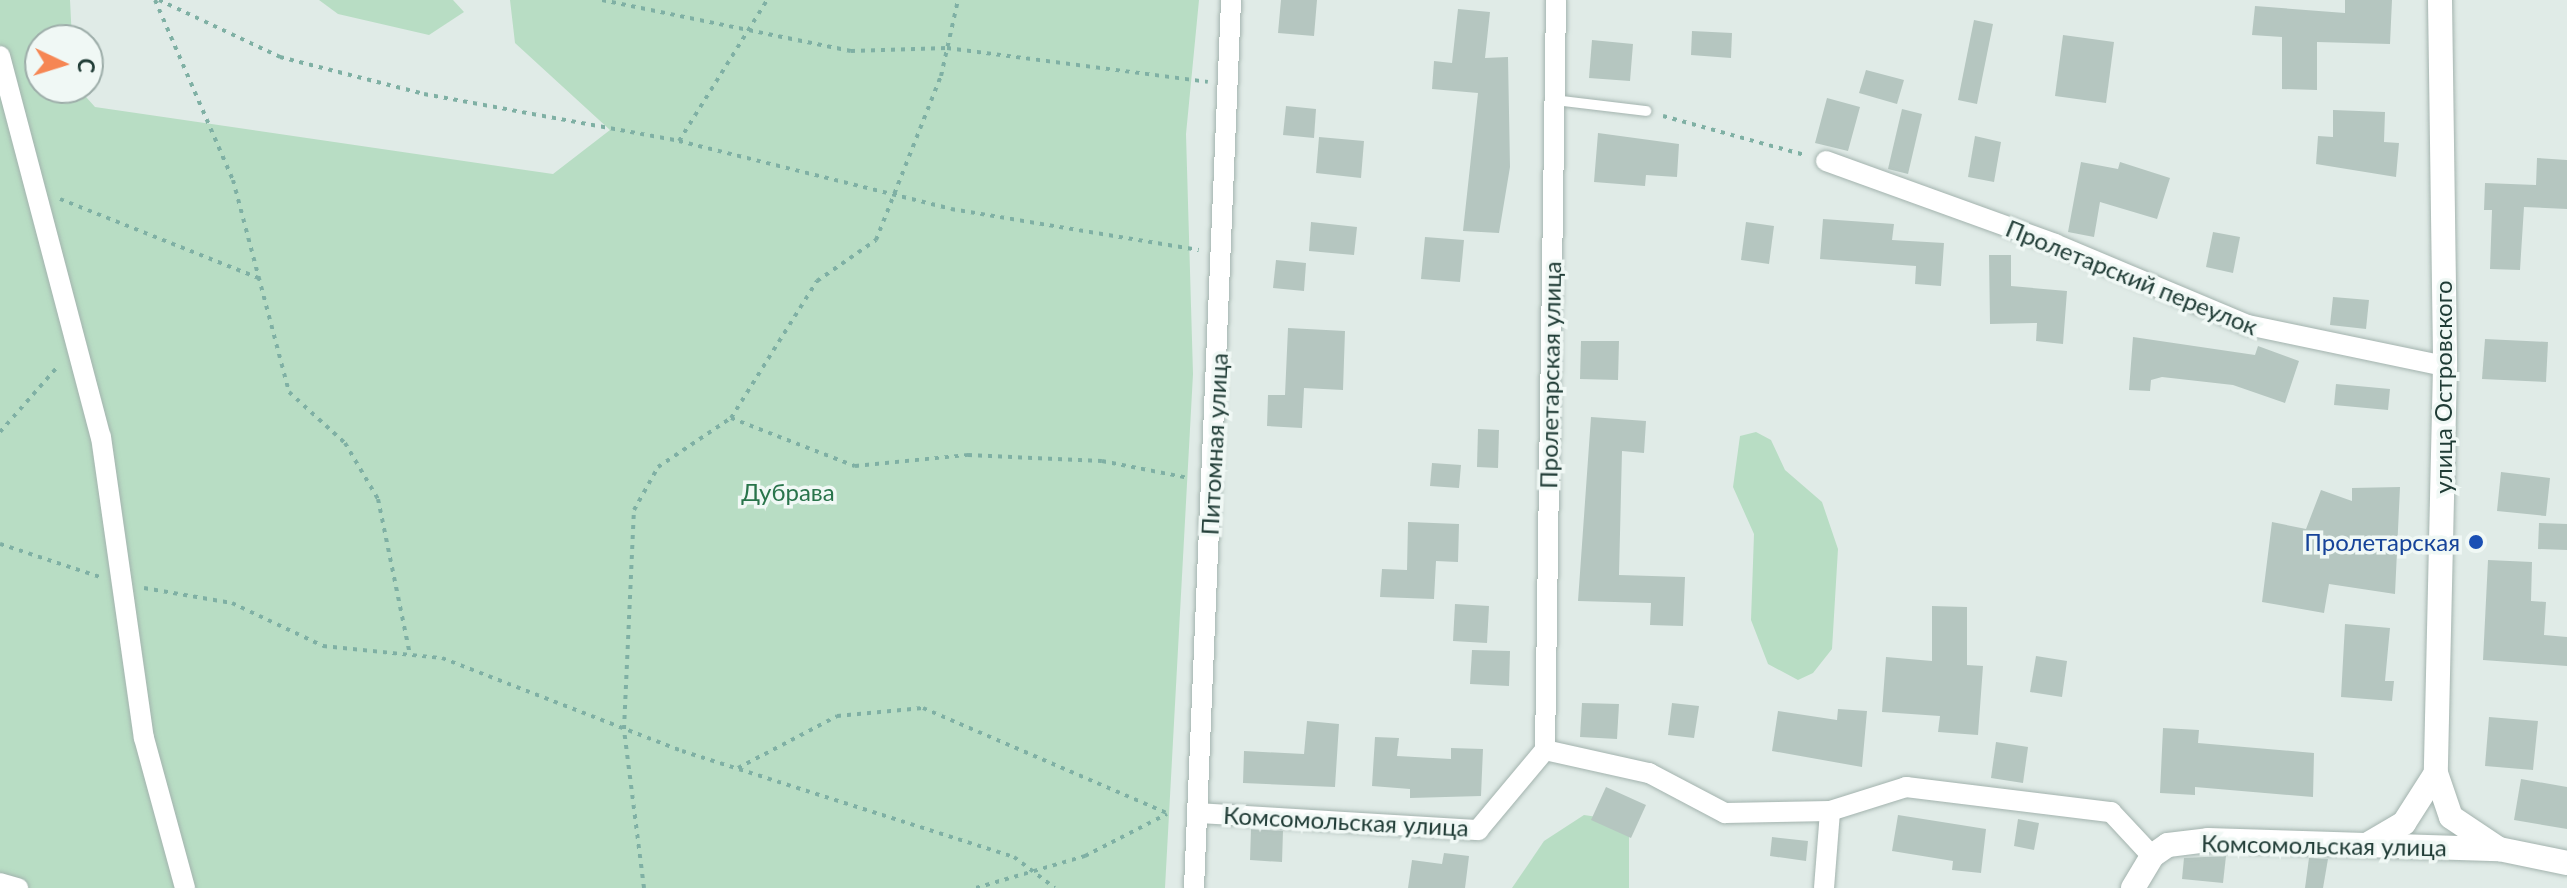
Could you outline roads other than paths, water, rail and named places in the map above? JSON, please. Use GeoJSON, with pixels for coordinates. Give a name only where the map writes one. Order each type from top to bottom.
{"type":"FeatureCollection","features":[{"type":"Feature","properties":{"kind":"street","name":"Питомная улица"},"geometry":{"type":"LineString","coordinates":[[1194,888],[1231,0]]}},
{"type":"Feature","properties":{"kind":"street","name":"Пролетарская улица"},"geometry":{"type":"LineString","coordinates":[[1545,750],[1556,0]]}},
{"type":"Feature","properties":{"kind":"street","name":"улица Островского"},"geometry":{"type":"LineString","coordinates":[[2440,0],[2445,366],[2436,773],[2451,817],[2465,832],[2499,849]]}},
{"type":"Feature","properties":{"kind":"street"},"geometry":{"type":"LineString","coordinates":[[0,56],[101,437],[144,738],[185,888]]}},
{"type":"Feature","properties":{"kind":"street","name":"Пролетарский переулок"},"geometry":{"type":"LineString","coordinates":[[1826,161],[2055,244],[2248,325],[2445,366]]}},
{"type":"Feature","properties":{"kind":"street"},"geometry":{"type":"LineString","coordinates":[[1545,750],[1649,773],[1725,813],[1830,811],[1906,787],[2111,812],[2152,856],[2133,888]]}},
{"type":"Feature","properties":{"kind":"street","name":"Комсомольская улица"},"geometry":{"type":"LineString","coordinates":[[1198,813],[1478,830],[1545,750]]}},
{"type":"Feature","properties":{"kind":"street"},"geometry":{"type":"LineString","coordinates":[[2360,846],[2404,823],[2436,773]]}},
{"type":"Feature","properties":{"kind":"street"},"geometry":{"type":"LineString","coordinates":[[1824,888],[1830,811]]}},
{"type":"Feature","properties":{"kind":"street","name":"Комсомольская улица"},"geometry":{"type":"LineString","coordinates":[[2152,856],[2168,845],[2208,840],[2499,849],[2567,863]]}},
{"type":"Feature","properties":{"kind":"street"},"geometry":{"type":"LineString","coordinates":[[0,883],[18,888]]}},
{"type":"Feature","properties":{"kind":"lane"},"geometry":{"type":"LineString","coordinates":[[1554,100],[1646,111]]}},
{"type":"Feature","properties":{"kind":"place","name":"Пролетарская"},"geometry":{"type":"Point","coordinates":[2476,542]}},
{"type":"Feature","properties":{"kind":"park label","name":"Дубрава"},"geometry":{"type":"Point","coordinates":[788,492]}}]}
